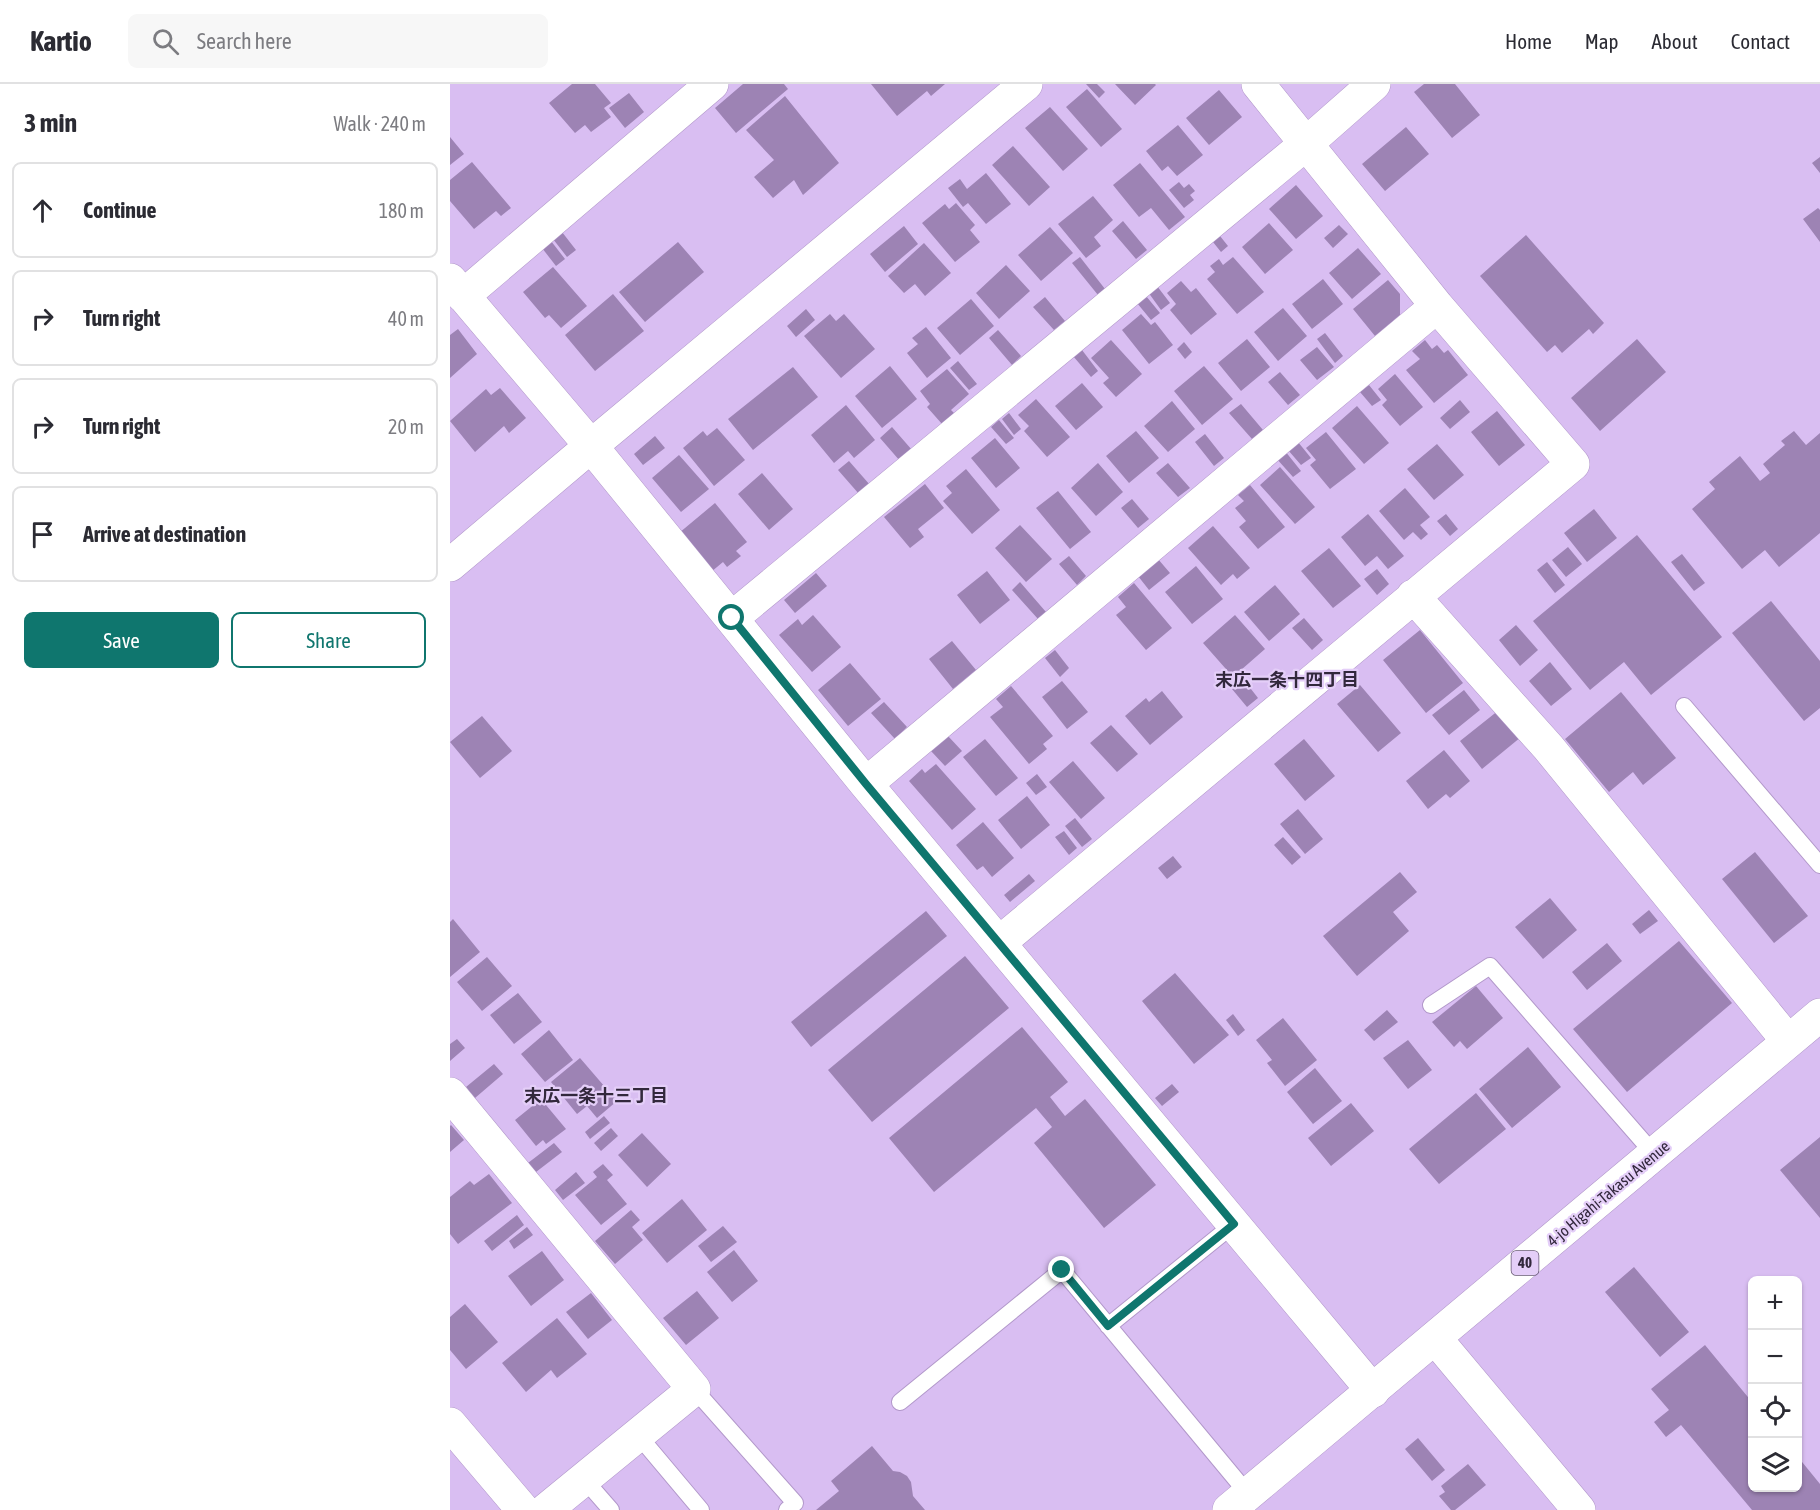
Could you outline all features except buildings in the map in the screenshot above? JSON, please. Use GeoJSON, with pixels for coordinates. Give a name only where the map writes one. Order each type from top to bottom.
{"type":"FeatureCollection","features":[{"type":"Feature","properties":{"kind":"main road"},"geometry":{"type":"LineString","coordinates":[[712,84],[457,288],[591,446],[866,784],[1373,1391]]}},
{"type":"Feature","properties":{"kind":"main road"},"geometry":{"type":"LineString","coordinates":[[450,565],[1026,84]]}},
{"type":"Feature","properties":{"kind":"main road"},"geometry":{"type":"LineString","coordinates":[[999,943],[1573,464],[1437,306],[1258,84]]}},
{"type":"Feature","properties":{"kind":"main road"},"geometry":{"type":"LineString","coordinates":[[732,618],[1307,143],[1374,84]]}},
{"type":"Feature","properties":{"kind":"main road"},"geometry":{"type":"LineString","coordinates":[[866,784],[1437,306]]}},
{"type":"Feature","properties":{"kind":"main road"},"geometry":{"type":"LineString","coordinates":[[1413,596],[1548,747],[1788,1041]]}},
{"type":"Feature","properties":{"kind":"main road","name":"4-jo Higahi-Takasu Avenue"},"geometry":{"type":"LineString","coordinates":[[1238,1502],[1820,1015]]}},
{"type":"Feature","properties":{"kind":"main road"},"geometry":{"type":"LineString","coordinates":[[450,1094],[694,1389],[546,1510]]}},
{"type":"Feature","properties":{"kind":"main road"},"geometry":{"type":"LineString","coordinates":[[1435,1338],[1579,1510]]}},
{"type":"Feature","properties":{"kind":"main road"},"geometry":{"type":"LineString","coordinates":[[450,1424],[523,1510]]}},
{"type":"Feature","properties":{"kind":"lane"},"geometry":{"type":"LineString","coordinates":[[1684,705],[1820,865]]}},
{"type":"Feature","properties":{"kind":"lane"},"geometry":{"type":"LineString","coordinates":[[1431,1005],[1490,966],[1654,1154]]}},
{"type":"Feature","properties":{"kind":"lane"},"geometry":{"type":"LineString","coordinates":[[1108,1326],[1234,1224]]}},
{"type":"Feature","properties":{"kind":"lane"},"geometry":{"type":"LineString","coordinates":[[900,1402],[1062,1270],[1108,1326],[1238,1502]]}},
{"type":"Feature","properties":{"kind":"lane"},"geometry":{"type":"LineString","coordinates":[[694,1389],[795,1503],[787,1510]]}},
{"type":"Feature","properties":{"kind":"lane"},"geometry":{"type":"LineString","coordinates":[[638,1435],[701,1510]]}},
{"type":"Feature","properties":{"kind":"lane"},"geometry":{"type":"LineString","coordinates":[[584,1479],[611,1510]]}},
{"type":"Feature","properties":{"kind":"district","name":"末広一条十四丁目"},"geometry":{"type":"Point","coordinates":[1287,680]}},
{"type":"Feature","properties":{"kind":"district","name":"末広一条十三丁目"},"geometry":{"type":"Point","coordinates":[596,1096]}},
{"type":"Feature","properties":{"kind":"route"},"geometry":{"type":"LineString","coordinates":[[732,618],[866,784],[1234,1224],[1108,1326],[1062,1270]]}}]}
